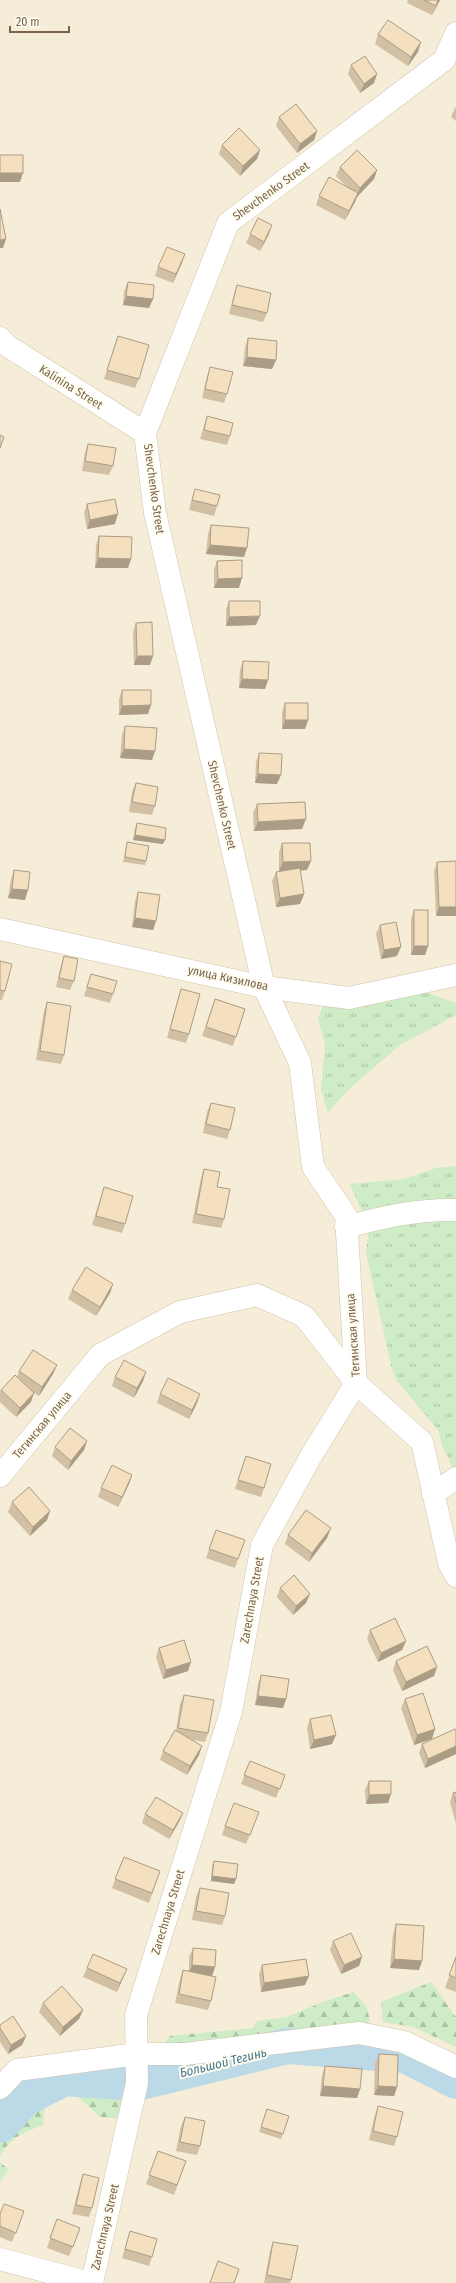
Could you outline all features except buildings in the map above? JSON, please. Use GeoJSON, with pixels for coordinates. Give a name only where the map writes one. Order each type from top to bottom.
{"type":"FeatureCollection","features":[{"type":"Feature","properties":{"kind":"street","name":"Shevchenko Street"},"geometry":{"type":"LineString","coordinates":[[264,987],[155,513],[146,433],[228,223],[444,60],[456,32]]}},
{"type":"Feature","properties":{"kind":"street","name":"Kalinina Street"},"geometry":{"type":"LineString","coordinates":[[0,338],[6,345],[146,433]]}},
{"type":"Feature","properties":{"kind":"street","name":"улица Кизилова"},"geometry":{"type":"LineString","coordinates":[[0,929],[264,987],[349,998],[456,975]]}},
{"type":"Feature","properties":{"kind":"street","name":"Тегинская улица"},"geometry":{"type":"LineString","coordinates":[[264,987],[300,1063],[313,1167],[346,1216],[356,1383]]}},
{"type":"Feature","properties":{"kind":"street"},"geometry":{"type":"LineString","coordinates":[[346,1227],[379,1218],[429,1209],[456,1210]]}},
{"type":"Feature","properties":{"kind":"street","name":"Тегинская улица"},"geometry":{"type":"LineString","coordinates":[[0,1476],[100,1355],[180,1312],[257,1295],[304,1316],[356,1383]]}},
{"type":"Feature","properties":{"kind":"street"},"geometry":{"type":"LineString","coordinates":[[356,1383],[422,1442],[433,1494],[448,1532],[449,1563],[456,1576]]}},
{"type":"Feature","properties":{"kind":"street","name":"Zarechnaya Street"},"geometry":{"type":"LineString","coordinates":[[91,2283],[138,2083],[136,2015],[231,1712],[262,1545],[311,1456],[356,1383]]}},
{"type":"Feature","properties":{"kind":"street"},"geometry":{"type":"LineString","coordinates":[[433,1494],[456,1478]]}},
{"type":"Feature","properties":{"kind":"street"},"geometry":{"type":"LineString","coordinates":[[0,2088],[17,2070],[137,2054],[185,2054],[359,2033],[404,2042],[456,2067]]}},
{"type":"Feature","properties":{"kind":"street"},"geometry":{"type":"LineString","coordinates":[[0,2260],[91,2283]]}},
{"type":"Feature","properties":{"kind":"shaded area"},"geometry":{"type":"Polygon","coordinates":[[[0,0],[456,0],[456,2283],[0,2283],[0,0]]]}},
{"type":"Feature","properties":{"kind":"green space"},"geometry":{"type":"Polygon","coordinates":[[[420,990],[456,1003],[456,1015],[400,1045],[347,1091],[328,1113],[321,1090],[325,1044],[318,1018],[324,1004],[420,990]]]}},
{"type":"Feature","properties":{"kind":"green space"},"geometry":{"type":"Polygon","coordinates":[[[456,1166],[456,1475],[442,1445],[438,1430],[397,1381],[391,1365],[366,1253],[369,1228],[350,1184],[404,1179],[436,1168],[456,1166]]]}},
{"type":"Feature","properties":{"kind":"green space"},"geometry":{"type":"Polygon","coordinates":[[[431,1982],[456,2017],[456,2047],[413,2027],[383,2022],[381,2002],[431,1982]]]}},
{"type":"Feature","properties":{"kind":"green space"},"geometry":{"type":"Polygon","coordinates":[[[353,1992],[366,2005],[370,2021],[359,2033],[231,2053],[206,2075],[155,2084],[147,2065],[170,2036],[253,2028],[257,2021],[287,2017],[323,2002],[353,1992]]]}},
{"type":"Feature","properties":{"kind":"green space"},"geometry":{"type":"Polygon","coordinates":[[[116,2067],[127,2069],[120,2119],[100,2117],[74,2093],[58,2090],[45,2104],[43,2125],[18,2136],[8,2145],[0,2157],[0,2101],[11,2089],[32,2073],[55,2071],[83,2073],[96,2069],[116,2067]]]}},
{"type":"Feature","properties":{"kind":"green space"},"geometry":{"type":"Polygon","coordinates":[[[0,2162],[9,2170],[0,2181],[0,2162]]]}},
{"type":"Feature","properties":{"kind":"waterway","name":"Большой Тегинь"},"geometry":{"type":"LineString","coordinates":[[0,2125],[25,2098],[65,2078],[137,2083],[287,2046],[405,2055],[456,2081]]}}]}
